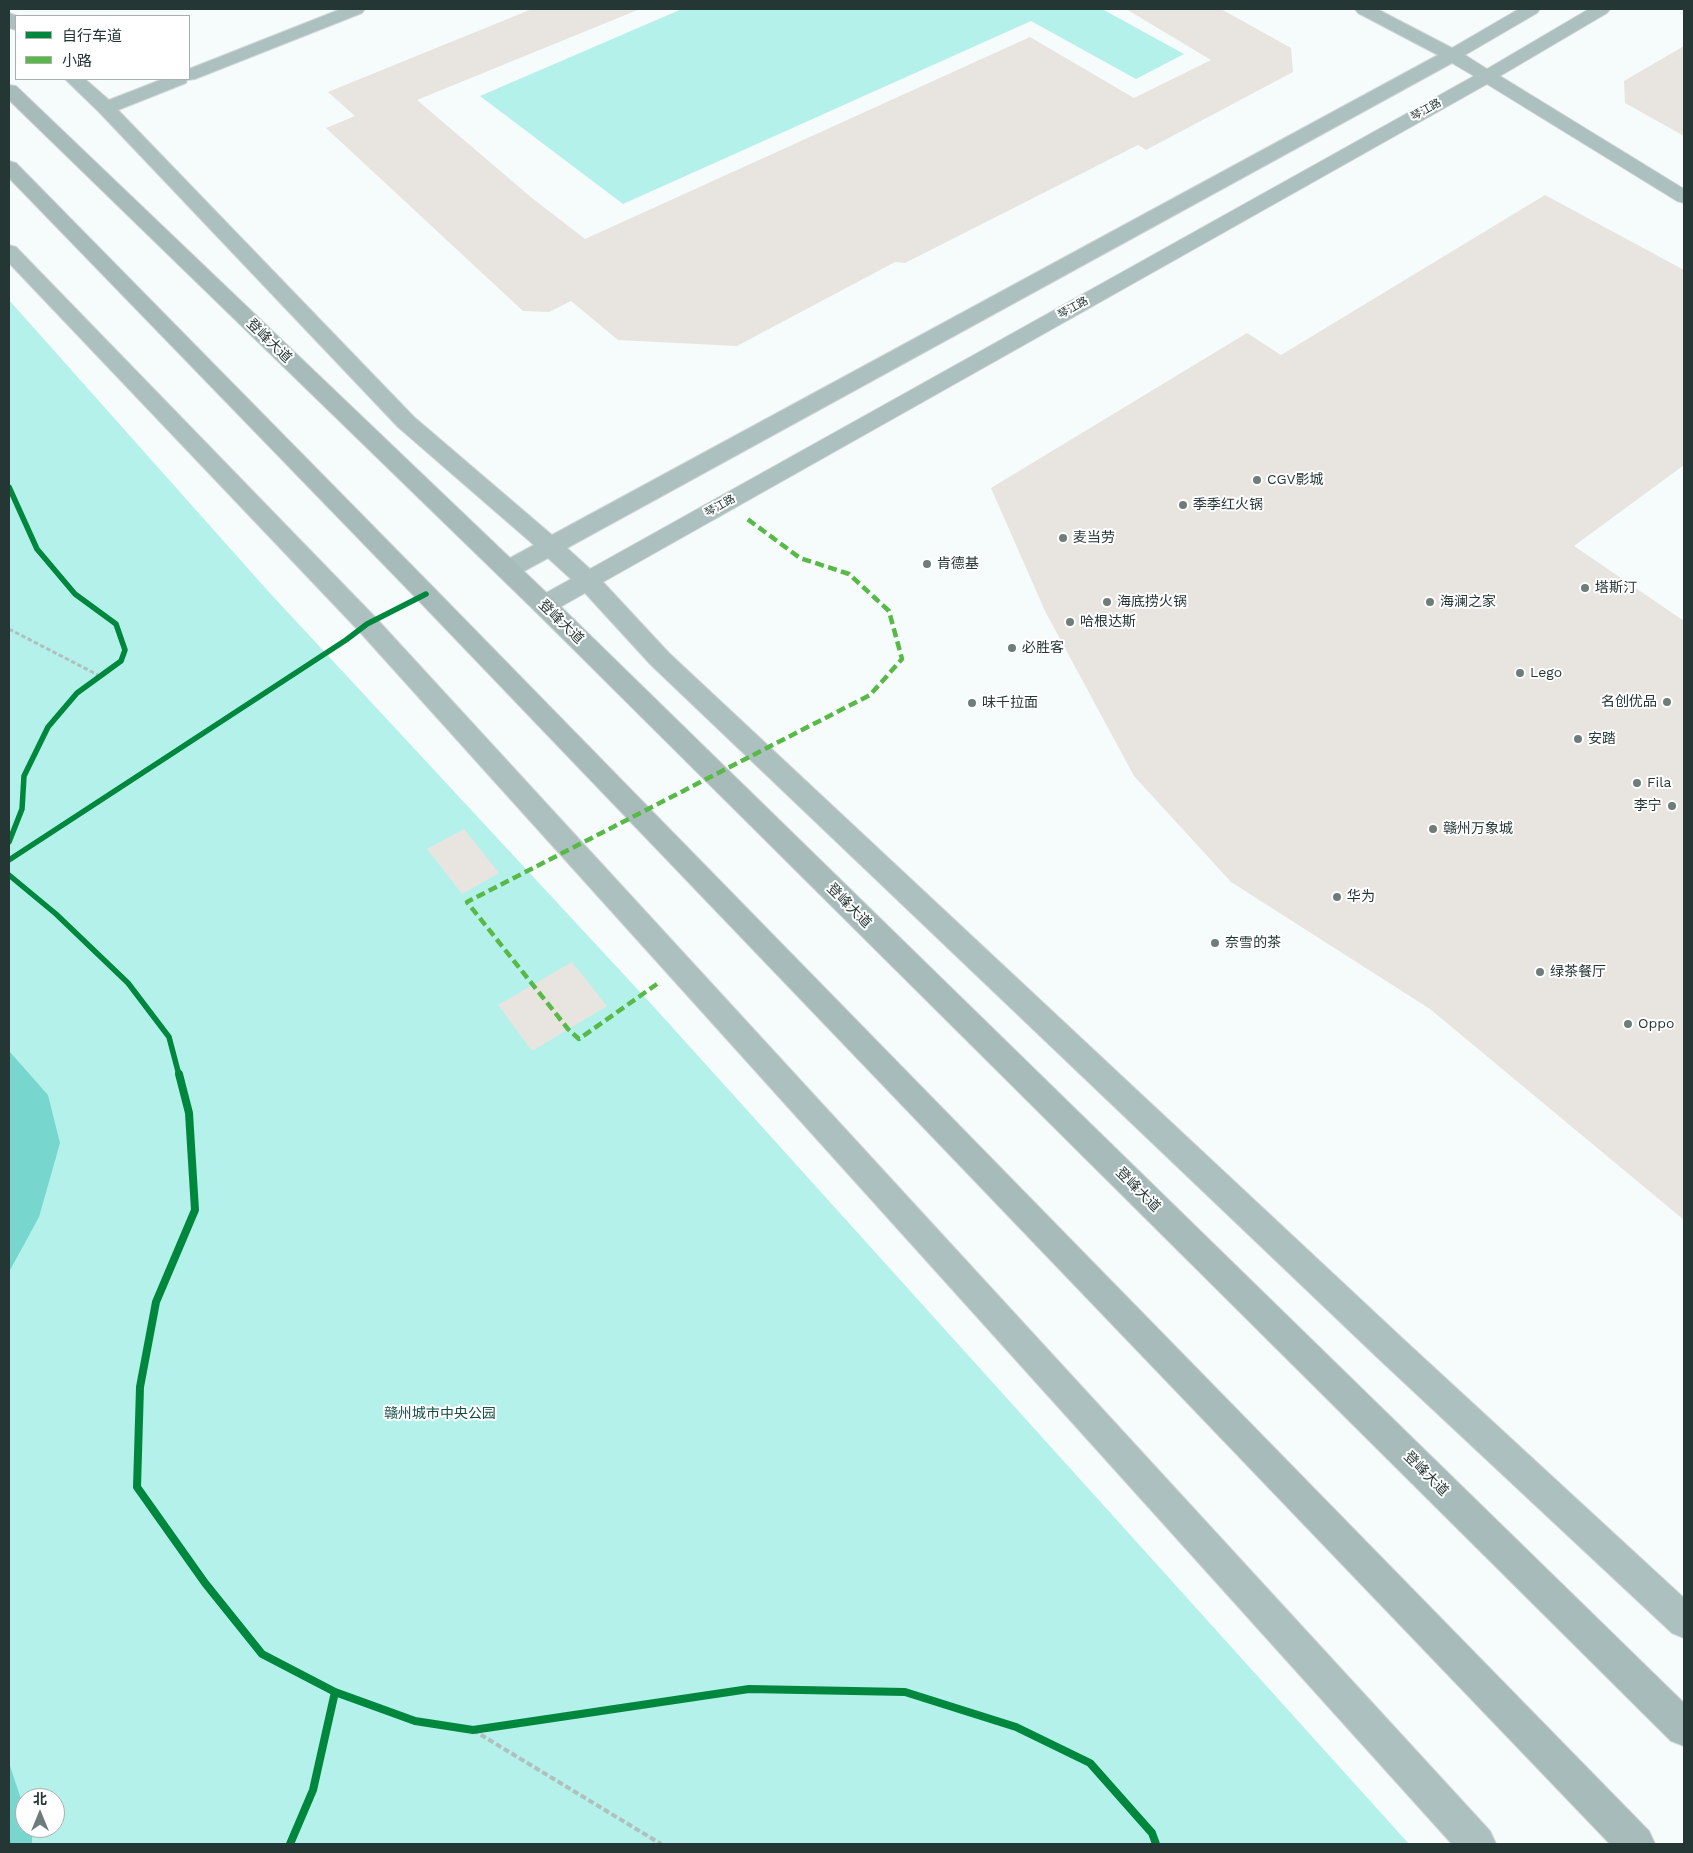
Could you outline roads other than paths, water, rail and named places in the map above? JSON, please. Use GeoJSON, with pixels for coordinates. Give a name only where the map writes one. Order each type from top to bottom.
{"type":"FeatureCollection","features":[{"type":"Feature","properties":{"kind":"main road","name":"登峰大道"},"geometry":{"type":"LineString","coordinates":[[9,90],[544,605],[1684,1728]]}},
{"type":"Feature","properties":{"kind":"main road"},"geometry":{"type":"LineString","coordinates":[[9,167],[1636,1844]]}},
{"type":"Feature","properties":{"kind":"street"},"geometry":{"type":"LineString","coordinates":[[190,75],[356,9]]}},
{"type":"Feature","properties":{"kind":"street"},"geometry":{"type":"LineString","coordinates":[[1364,9],[1452,55],[1684,197]]}},
{"type":"Feature","properties":{"kind":"street"},"geometry":{"type":"LineString","coordinates":[[507,570],[1452,55],[1531,9]]}},
{"type":"Feature","properties":{"kind":"street","name":"琴江路"},"geometry":{"type":"LineString","coordinates":[[544,605],[1486,77],[1601,9]]}},
{"type":"Feature","properties":{"kind":"street"},"geometry":{"type":"LineString","coordinates":[[75,80],[106,108],[406,422],[550,546],[586,580],[682,679],[1391,1349],[1684,1621]]}},
{"type":"Feature","properties":{"kind":"street"},"geometry":{"type":"LineString","coordinates":[[106,108],[176,80]]}},
{"type":"Feature","properties":{"kind":"street"},"geometry":{"type":"LineString","coordinates":[[9,251],[367,624],[1477,1844]]}},
{"type":"Feature","properties":{"kind":"place","name":"CGV影城"},"geometry":{"type":"Point","coordinates":[1257,480]}},
{"type":"Feature","properties":{"kind":"place","name":"季季红火锅"},"geometry":{"type":"Point","coordinates":[1183,505]}},
{"type":"Feature","properties":{"kind":"place","name":"麦当劳"},"geometry":{"type":"Point","coordinates":[1063,538]}},
{"type":"Feature","properties":{"kind":"place","name":"肯德基"},"geometry":{"type":"Point","coordinates":[927,564]}},
{"type":"Feature","properties":{"kind":"place","name":"塔斯汀"},"geometry":{"type":"Point","coordinates":[1585,588]}},
{"type":"Feature","properties":{"kind":"place","name":"海底捞火锅"},"geometry":{"type":"Point","coordinates":[1107,602]}},
{"type":"Feature","properties":{"kind":"place","name":"海澜之家"},"geometry":{"type":"Point","coordinates":[1430,602]}},
{"type":"Feature","properties":{"kind":"place","name":"哈根达斯"},"geometry":{"type":"Point","coordinates":[1070,622]}},
{"type":"Feature","properties":{"kind":"place","name":"必胜客"},"geometry":{"type":"Point","coordinates":[1012,648]}},
{"type":"Feature","properties":{"kind":"place","name":"Lego"},"geometry":{"type":"Point","coordinates":[1520,673]}},
{"type":"Feature","properties":{"kind":"place","name":"名创优品"},"geometry":{"type":"Point","coordinates":[1667,702]}},
{"type":"Feature","properties":{"kind":"place","name":"味千拉面"},"geometry":{"type":"Point","coordinates":[972,703]}},
{"type":"Feature","properties":{"kind":"place","name":"安踏"},"geometry":{"type":"Point","coordinates":[1578,739]}},
{"type":"Feature","properties":{"kind":"place","name":"Fila"},"geometry":{"type":"Point","coordinates":[1637,783]}},
{"type":"Feature","properties":{"kind":"place","name":"李宁"},"geometry":{"type":"Point","coordinates":[1672,806]}},
{"type":"Feature","properties":{"kind":"place","name":"赣州万象城"},"geometry":{"type":"Point","coordinates":[1433,829]}},
{"type":"Feature","properties":{"kind":"place","name":"华为"},"geometry":{"type":"Point","coordinates":[1337,897]}},
{"type":"Feature","properties":{"kind":"place","name":"奈雪的茶"},"geometry":{"type":"Point","coordinates":[1215,943]}},
{"type":"Feature","properties":{"kind":"place","name":"绿茶餐厅"},"geometry":{"type":"Point","coordinates":[1540,972]}},
{"type":"Feature","properties":{"kind":"place","name":"Oppo"},"geometry":{"type":"Point","coordinates":[1628,1024]}},
{"type":"Feature","properties":{"kind":"park label","name":"赣州城市中央公园"},"geometry":{"type":"Point","coordinates":[440,1414]}}]}
